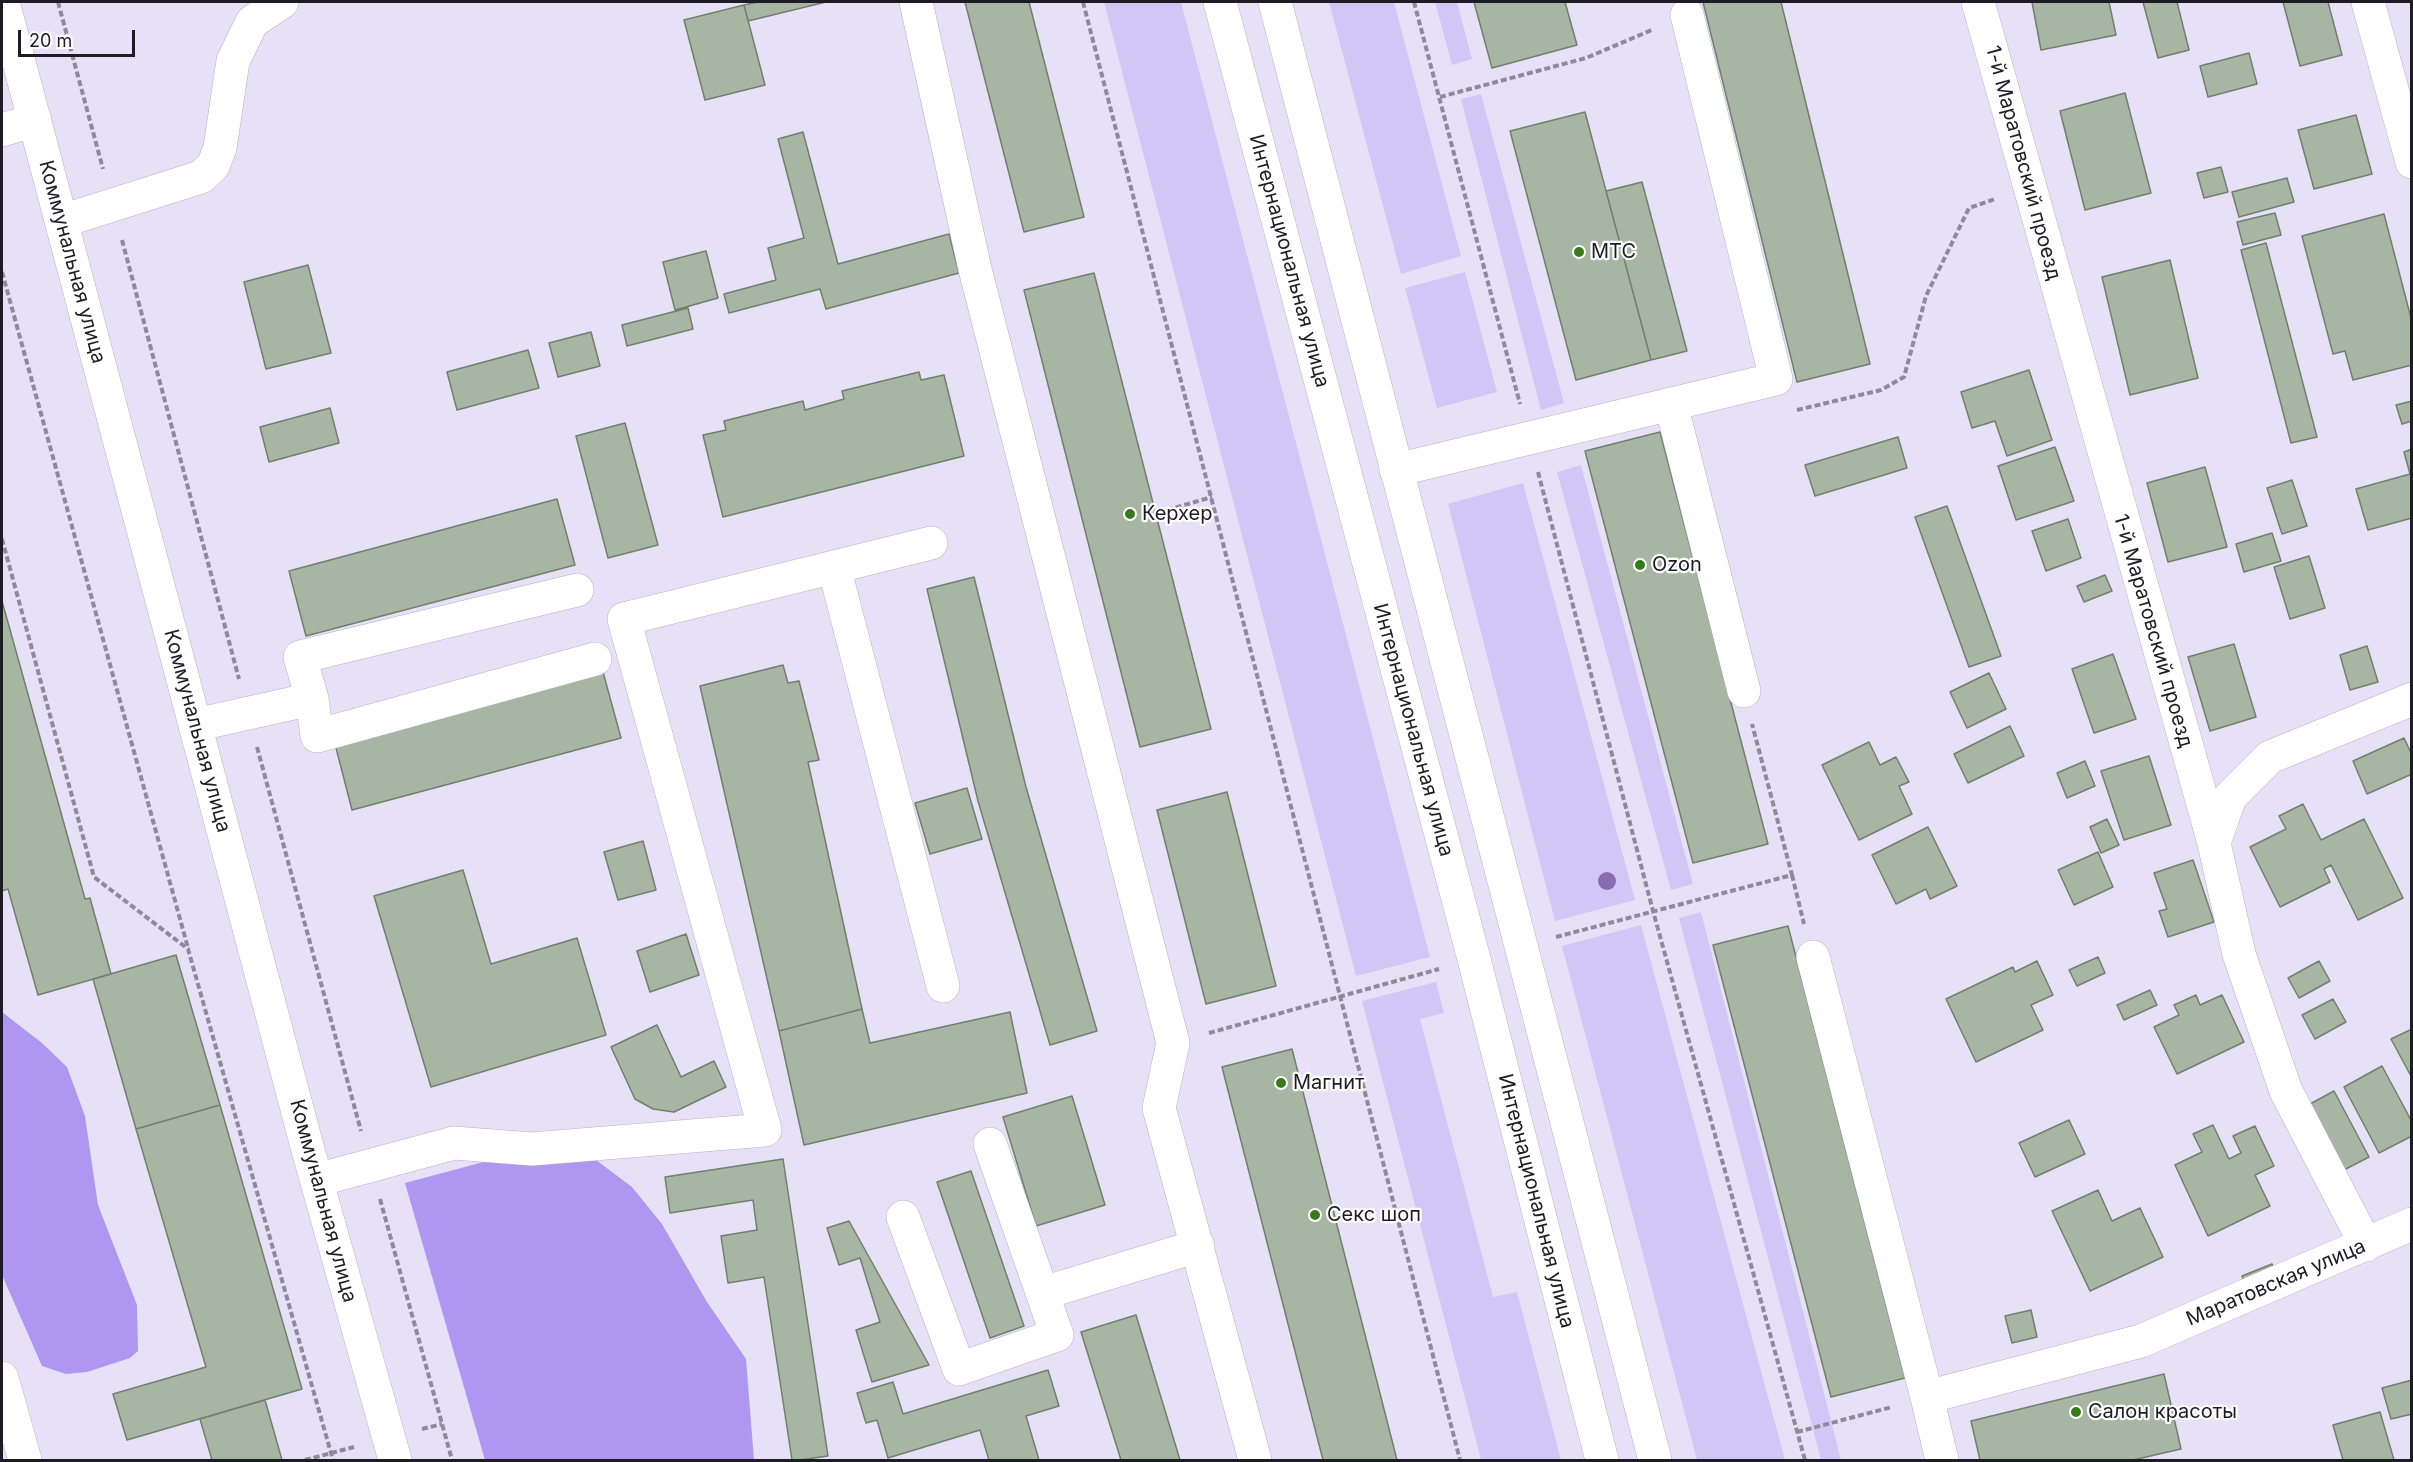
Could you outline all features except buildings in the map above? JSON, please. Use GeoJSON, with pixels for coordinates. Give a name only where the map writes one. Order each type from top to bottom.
{"type":"FeatureCollection","features":[{"type":"Feature","properties":{"kind":"street","name":"Коммунальная улица"},"geometry":{"type":"LineString","coordinates":[[3,2],[316,1180],[395,1461]]}},
{"type":"Feature","properties":{"kind":"street"},"geometry":{"type":"LineString","coordinates":[[62,221],[201,177],[213,166],[220,148],[233,61],[252,22],[282,2]]}},
{"type":"Feature","properties":{"kind":"street"},"geometry":{"type":"LineString","coordinates":[[916,2],[975,269],[1173,1043],[1159,1108],[1255,1461]]}},
{"type":"Feature","properties":{"kind":"street","name":"Интернациональная улица"},"geometry":{"type":"LineString","coordinates":[[1220,2],[1474,959],[1602,1461]]}},
{"type":"Feature","properties":{"kind":"street"},"geometry":{"type":"LineString","coordinates":[[1275,2],[1655,1461]]}},
{"type":"Feature","properties":{"kind":"street","name":"1-й Маратовский проезд"},"geometry":{"type":"LineString","coordinates":[[1978,2],[2214,843],[2239,954],[2286,1091],[2366,1245]]}},
{"type":"Feature","properties":{"kind":"street"},"geometry":{"type":"LineString","coordinates":[[2367,2],[2400,72],[2412,162]]}},
{"type":"Feature","properties":{"kind":"street"},"geometry":{"type":"LineString","coordinates":[[1396,470],[1776,379],[1687,15]]}},
{"type":"Feature","properties":{"kind":"street"},"geometry":{"type":"LineString","coordinates":[[2,130],[34,120]]}},
{"type":"Feature","properties":{"kind":"street"},"geometry":{"type":"LineString","coordinates":[[1671,404],[1744,691]]}},
{"type":"Feature","properties":{"kind":"street"},"geometry":{"type":"LineString","coordinates":[[316,1180],[454,1143],[532,1149],[765,1130],[624,619],[930,543]]}},
{"type":"Feature","properties":{"kind":"street"},"geometry":{"type":"LineString","coordinates":[[834,567],[943,986]]}},
{"type":"Feature","properties":{"kind":"street"},"geometry":{"type":"LineString","coordinates":[[577,590],[300,657],[312,699],[317,736],[595,659]]}},
{"type":"Feature","properties":{"kind":"street"},"geometry":{"type":"LineString","coordinates":[[195,725],[312,699]]}},
{"type":"Feature","properties":{"kind":"street"},"geometry":{"type":"LineString","coordinates":[[2214,843],[2230,797],[2271,758],[2412,699]]}},
{"type":"Feature","properties":{"kind":"street"},"geometry":{"type":"LineString","coordinates":[[1813,957],[1942,1461]]}},
{"type":"Feature","properties":{"kind":"street"},"geometry":{"type":"LineString","coordinates":[[903,1217],[958,1369],[1057,1335],[990,1144]]}},
{"type":"Feature","properties":{"kind":"street","name":"Маратовская улица"},"geometry":{"type":"LineString","coordinates":[[1927,1397],[2141,1341],[2412,1224]]}},
{"type":"Feature","properties":{"kind":"street"},"geometry":{"type":"LineString","coordinates":[[1043,1293],[1198,1246]]}},
{"type":"Feature","properties":{"kind":"street"},"geometry":{"type":"LineString","coordinates":[[2,1378],[25,1461]]}},
{"type":"Feature","properties":{"kind":"path"},"geometry":{"type":"LineString","coordinates":[[1083,2],[1342,996],[1460,1461]]}},
{"type":"Feature","properties":{"kind":"path"},"geometry":{"type":"LineString","coordinates":[[1414,2],[1653,911],[1805,1461]]}},
{"type":"Feature","properties":{"kind":"path"},"geometry":{"type":"LineString","coordinates":[[1440,97],[1586,58],[1687,15]]}},
{"type":"Feature","properties":{"kind":"path"},"geometry":{"type":"LineString","coordinates":[[1776,379],[1784,414],[1881,390],[1904,376],[1926,296],[1969,208],[2029,187]]}},
{"type":"Feature","properties":{"kind":"path"},"geometry":{"type":"LineString","coordinates":[[2,272],[188,949],[333,1461]]}},
{"type":"Feature","properties":{"kind":"path"},"geometry":{"type":"LineString","coordinates":[[1167,510],[1212,497]]}},
{"type":"Feature","properties":{"kind":"path"},"geometry":{"type":"LineString","coordinates":[[2,539],[94,877],[188,949]]}},
{"type":"Feature","properties":{"kind":"path"},"geometry":{"type":"LineString","coordinates":[[1744,691],[1813,957]]}},
{"type":"Feature","properties":{"kind":"path"},"geometry":{"type":"LineString","coordinates":[[1522,946],[1792,875]]}},
{"type":"Feature","properties":{"kind":"path"},"geometry":{"type":"LineString","coordinates":[[1173,1043],[1474,959]]}},
{"type":"Feature","properties":{"kind":"path"},"geometry":{"type":"LineString","coordinates":[[1797,1432],[1927,1397]]}},
{"type":"Feature","properties":{"kind":"shaded area"},"geometry":{"type":"Polygon","coordinates":[[[1104,2],[1181,2],[1430,957],[1356,976],[1104,2]]]}},
{"type":"Feature","properties":{"kind":"shaded area"},"geometry":{"type":"Polygon","coordinates":[[[1329,2],[1394,2],[1461,256],[1401,274],[1329,2]]]}},
{"type":"Feature","properties":{"kind":"shaded area"},"geometry":{"type":"Polygon","coordinates":[[[1435,2],[1457,2],[1472,59],[1452,65],[1435,2]]]}},
{"type":"Feature","properties":{"kind":"shaded area"},"geometry":{"type":"Polygon","coordinates":[[[1481,94],[1564,403],[1541,410],[1461,99],[1481,94]]]}},
{"type":"Feature","properties":{"kind":"shaded area"},"geometry":{"type":"Polygon","coordinates":[[[1465,272],[1497,392],[1437,408],[1405,288],[1465,272]]]}},
{"type":"Feature","properties":{"kind":"shaded area"},"geometry":{"type":"Polygon","coordinates":[[[1581,465],[1693,884],[1671,890],[1557,472],[1581,465]]]}},
{"type":"Feature","properties":{"kind":"shaded area"},"geometry":{"type":"Polygon","coordinates":[[[1523,483],[1635,900],[1555,921],[1448,504],[1523,483]]]}},
{"type":"Feature","properties":{"kind":"shaded area"},"geometry":{"type":"Polygon","coordinates":[[[1701,912],[1841,1460],[1821,1460],[1679,918],[1701,912]]]}},
{"type":"Feature","properties":{"kind":"shaded area"},"geometry":{"type":"Polygon","coordinates":[[[1641,925],[1785,1460],[1697,1460],[1562,946],[1641,925]]]}},
{"type":"Feature","properties":{"kind":"shaded area"},"geometry":{"type":"Polygon","coordinates":[[[1436,982],[1444,1013],[1420,1019],[1493,1297],[1517,1292],[1561,1460],[1481,1460],[1362,1001],[1436,982]]]}},
{"type":"Feature","properties":{"kind":"shaded area"},"geometry":{"type":"Polygon","coordinates":[[[2,1012],[42,1043],[67,1067],[85,1116],[98,1205],[137,1305],[138,1351],[130,1358],[87,1372],[66,1374],[42,1366],[2,1275],[2,1012]]]}},
{"type":"Feature","properties":{"kind":"shaded area"},"geometry":{"type":"Polygon","coordinates":[[[532,1149],[596,1160],[632,1187],[662,1224],[707,1302],[746,1359],[754,1460],[485,1460],[405,1183],[532,1149]]]}},
{"type":"Feature","properties":{"kind":"place","name":"МТС"},"geometry":{"type":"Point","coordinates":[1579,252]}},
{"type":"Feature","properties":{"kind":"place","name":"Керхер"},"geometry":{"type":"Point","coordinates":[1130,514]}},
{"type":"Feature","properties":{"kind":"place","name":"Ozon"},"geometry":{"type":"Point","coordinates":[1640,565]}},
{"type":"Feature","properties":{"kind":"place","name":"Магнит"},"geometry":{"type":"Point","coordinates":[1281,1083]}},
{"type":"Feature","properties":{"kind":"place","name":"Секс шоп"},"geometry":{"type":"Point","coordinates":[1315,1215]}},
{"type":"Feature","properties":{"kind":"place","name":"Салон красоты"},"geometry":{"type":"Point","coordinates":[2076,1412]}}]}
